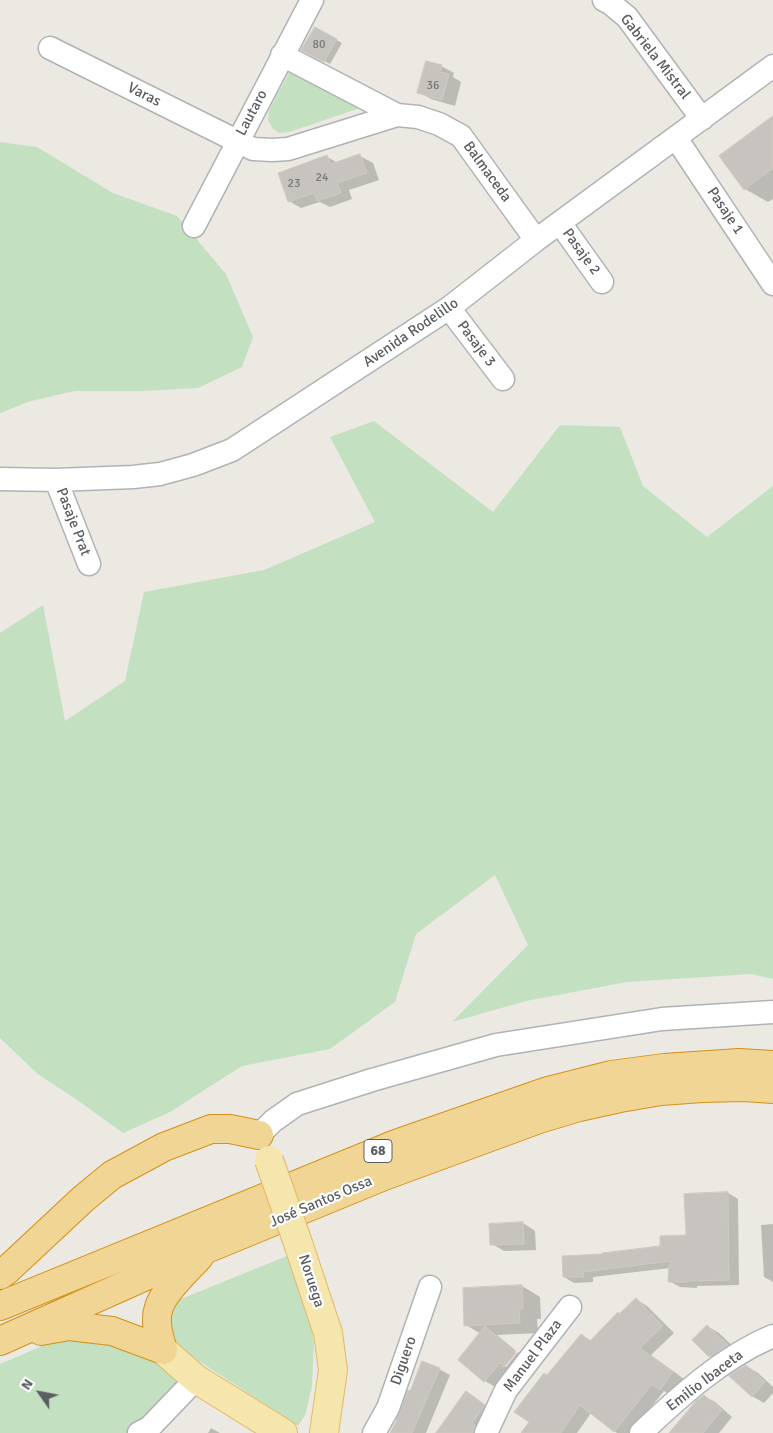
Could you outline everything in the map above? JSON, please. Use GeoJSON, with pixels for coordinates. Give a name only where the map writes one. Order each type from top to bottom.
{"type":"FeatureCollection","features":[{"type":"Feature","properties":{"kind":"highway","name":"José Santos Ossa"},"geometry":{"type":"LineString","coordinates":[[0,1306],[396,1144],[548,1091],[611,1075],[664,1068],[738,1063],[773,1065]]}},
{"type":"Feature","properties":{"kind":"highway","name":"José Santos Ossa"},"geometry":{"type":"LineString","coordinates":[[5,1339],[204,1250],[384,1176],[539,1119],[579,1107],[661,1091],[744,1087],[773,1089]]}},
{"type":"Feature","properties":{"kind":"highway"},"geometry":{"type":"LineString","coordinates":[[0,1274],[7,1270],[83,1199],[112,1175],[164,1146],[211,1129],[230,1129],[259,1134]]}},
{"type":"Feature","properties":{"kind":"highway"},"geometry":{"type":"LineString","coordinates":[[163,1350],[158,1331],[157,1316],[159,1306],[167,1293],[204,1250]]}},
{"type":"Feature","properties":{"kind":"highway"},"geometry":{"type":"LineString","coordinates":[[5,1339],[69,1326],[112,1331],[163,1350]]}},
{"type":"Feature","properties":{"kind":"main road","name":"Noruega"},"geometry":{"type":"LineString","coordinates":[[259,1134],[328,1333],[332,1370],[324,1433]]}},
{"type":"Feature","properties":{"kind":"main road"},"geometry":{"type":"LineString","coordinates":[[163,1350],[196,1379],[283,1433]]}},
{"type":"Feature","properties":{"kind":"street","name":"Lautaro"},"geometry":{"type":"LineString","coordinates":[[194,226],[312,0]]}},
{"type":"Feature","properties":{"kind":"street","name":"Gabriela Mistral"},"geometry":{"type":"LineString","coordinates":[[604,0],[627,17],[702,119]]}},
{"type":"Feature","properties":{"kind":"street","name":"Varas"},"geometry":{"type":"LineString","coordinates":[[50,48],[237,142]]}},
{"type":"Feature","properties":{"kind":"street","name":"Balmaceda"},"geometry":{"type":"LineString","coordinates":[[282,56],[397,116]]}},
{"type":"Feature","properties":{"kind":"street","name":"Avenida Rodelillo"},"geometry":{"type":"LineString","coordinates":[[0,479],[56,480],[160,474],[193,465],[232,450],[449,308],[536,240],[773,66]]}},
{"type":"Feature","properties":{"kind":"street","name":"Balmaceda"},"geometry":{"type":"LineString","coordinates":[[237,142],[253,149],[288,149],[397,116],[418,117],[439,124],[461,136],[536,240]]}},
{"type":"Feature","properties":{"kind":"street","name":"Pasaje 1"},"geometry":{"type":"LineString","coordinates":[[676,138],[773,284]]}},
{"type":"Feature","properties":{"kind":"street","name":"Pasaje 2"},"geometry":{"type":"LineString","coordinates":[[560,223],[602,282]]}},
{"type":"Feature","properties":{"kind":"street","name":"Pasaje 3"},"geometry":{"type":"LineString","coordinates":[[449,308],[503,379]]}},
{"type":"Feature","properties":{"kind":"street","name":"Pasaje Prat"},"geometry":{"type":"LineString","coordinates":[[56,480],[89,564]]}},
{"type":"Feature","properties":{"kind":"street"},"geometry":{"type":"LineString","coordinates":[[259,1134],[298,1104],[372,1080],[496,1045],[662,1019],[773,1012]]}},
{"type":"Feature","properties":{"kind":"street","name":"Diguero"},"geometry":{"type":"LineString","coordinates":[[374,1433],[388,1408],[430,1287]]}},
{"type":"Feature","properties":{"kind":"street","name":"Manuel Plaza"},"geometry":{"type":"LineString","coordinates":[[486,1433],[506,1390],[570,1307]]}},
{"type":"Feature","properties":{"kind":"street","name":"Emilio Ibaceta"},"geometry":{"type":"LineString","coordinates":[[642,1433],[672,1404],[735,1355],[773,1336]]}},
{"type":"Feature","properties":{"kind":"street"},"geometry":{"type":"LineString","coordinates":[[147,1431],[196,1379]]}},
{"type":"Feature","properties":{"kind":"green space"},"geometry":{"type":"Polygon","coordinates":[[[290,71],[363,107],[289,132],[280,133],[273,129],[268,120],[269,110],[290,71]]]}},
{"type":"Feature","properties":{"kind":"green space"},"geometry":{"type":"Polygon","coordinates":[[[0,142],[37,147],[113,193],[177,216],[226,274],[253,337],[242,367],[198,388],[143,391],[75,391],[31,401],[0,413],[0,142]]]}},
{"type":"Feature","properties":{"kind":"green space"},"geometry":{"type":"Polygon","coordinates":[[[374,421],[493,512],[560,425],[620,427],[643,486],[707,537],[773,486],[773,979],[751,974],[627,982],[526,1001],[452,1022],[528,945],[495,875],[416,934],[395,1002],[330,1049],[242,1066],[170,1112],[123,1133],[39,1075],[0,1038],[0,633],[43,605],[65,721],[125,681],[144,592],[264,570],[375,522],[330,437],[374,421]]]}},
{"type":"Feature","properties":{"kind":"green space"},"geometry":{"type":"Polygon","coordinates":[[[287,1256],[306,1300],[314,1342],[312,1386],[305,1415],[298,1426],[193,1357],[176,1344],[166,1333],[171,1303],[287,1256]]]}},
{"type":"Feature","properties":{"kind":"green space"},"geometry":{"type":"Polygon","coordinates":[[[113,1334],[185,1380],[147,1425],[128,1433],[0,1433],[0,1364],[61,1338],[113,1334]]]}},
{"type":"Feature","properties":{"kind":"building"},"geometry":{"type":"Polygon","coordinates":[[[315,27],[337,39],[324,62],[301,50],[315,27]]]}},
{"type":"Feature","properties":{"kind":"building"},"geometry":{"type":"Polygon","coordinates":[[[426,61],[442,65],[440,72],[449,74],[442,100],[417,93],[426,61]]]}},
{"type":"Feature","properties":{"kind":"building"},"geometry":{"type":"Polygon","coordinates":[[[773,116],[773,168],[744,190],[719,156],[773,116]]]}},
{"type":"Feature","properties":{"kind":"building"},"geometry":{"type":"Polygon","coordinates":[[[360,154],[367,173],[337,183],[341,193],[317,201],[314,193],[288,202],[278,173],[327,155],[330,164],[360,154]]]}},
{"type":"Feature","properties":{"kind":"building"},"geometry":{"type":"Polygon","coordinates":[[[728,1192],[729,1280],[668,1282],[669,1265],[672,1261],[583,1272],[584,1277],[563,1277],[562,1256],[602,1254],[660,1246],[660,1236],[686,1235],[684,1194],[728,1192]]]}},
{"type":"Feature","properties":{"kind":"building"},"geometry":{"type":"Polygon","coordinates":[[[523,1222],[524,1244],[490,1245],[489,1224],[523,1222]]]}},
{"type":"Feature","properties":{"kind":"building"},"geometry":{"type":"Polygon","coordinates":[[[522,1285],[523,1309],[519,1309],[520,1323],[464,1326],[463,1288],[522,1285]]]}},
{"type":"Feature","properties":{"kind":"building"},"geometry":{"type":"Polygon","coordinates":[[[636,1298],[663,1326],[640,1348],[673,1372],[660,1390],[652,1384],[614,1432],[580,1405],[561,1433],[521,1433],[529,1422],[514,1412],[544,1373],[547,1375],[581,1334],[590,1341],[618,1312],[619,1314],[636,1298]]]}},
{"type":"Feature","properties":{"kind":"building"},"geometry":{"type":"Polygon","coordinates":[[[707,1325],[728,1345],[709,1357],[692,1340],[707,1325]]]}},
{"type":"Feature","properties":{"kind":"building"},"geometry":{"type":"Polygon","coordinates":[[[485,1326],[516,1353],[504,1367],[500,1363],[484,1382],[458,1360],[485,1326]]]}},
{"type":"Feature","properties":{"kind":"building"},"geometry":{"type":"Polygon","coordinates":[[[422,1361],[440,1368],[412,1433],[390,1433],[408,1390],[410,1391],[422,1361]]]}},
{"type":"Feature","properties":{"kind":"building"},"geometry":{"type":"Polygon","coordinates":[[[746,1365],[765,1382],[752,1397],[729,1376],[746,1365]]]}},
{"type":"Feature","properties":{"kind":"building"},"geometry":{"type":"Polygon","coordinates":[[[466,1391],[485,1405],[472,1423],[475,1425],[473,1433],[436,1433],[466,1391]]]}},
{"type":"Feature","properties":{"kind":"building"},"geometry":{"type":"Polygon","coordinates":[[[704,1395],[722,1410],[703,1433],[669,1433],[696,1401],[704,1395]]]}}]}
